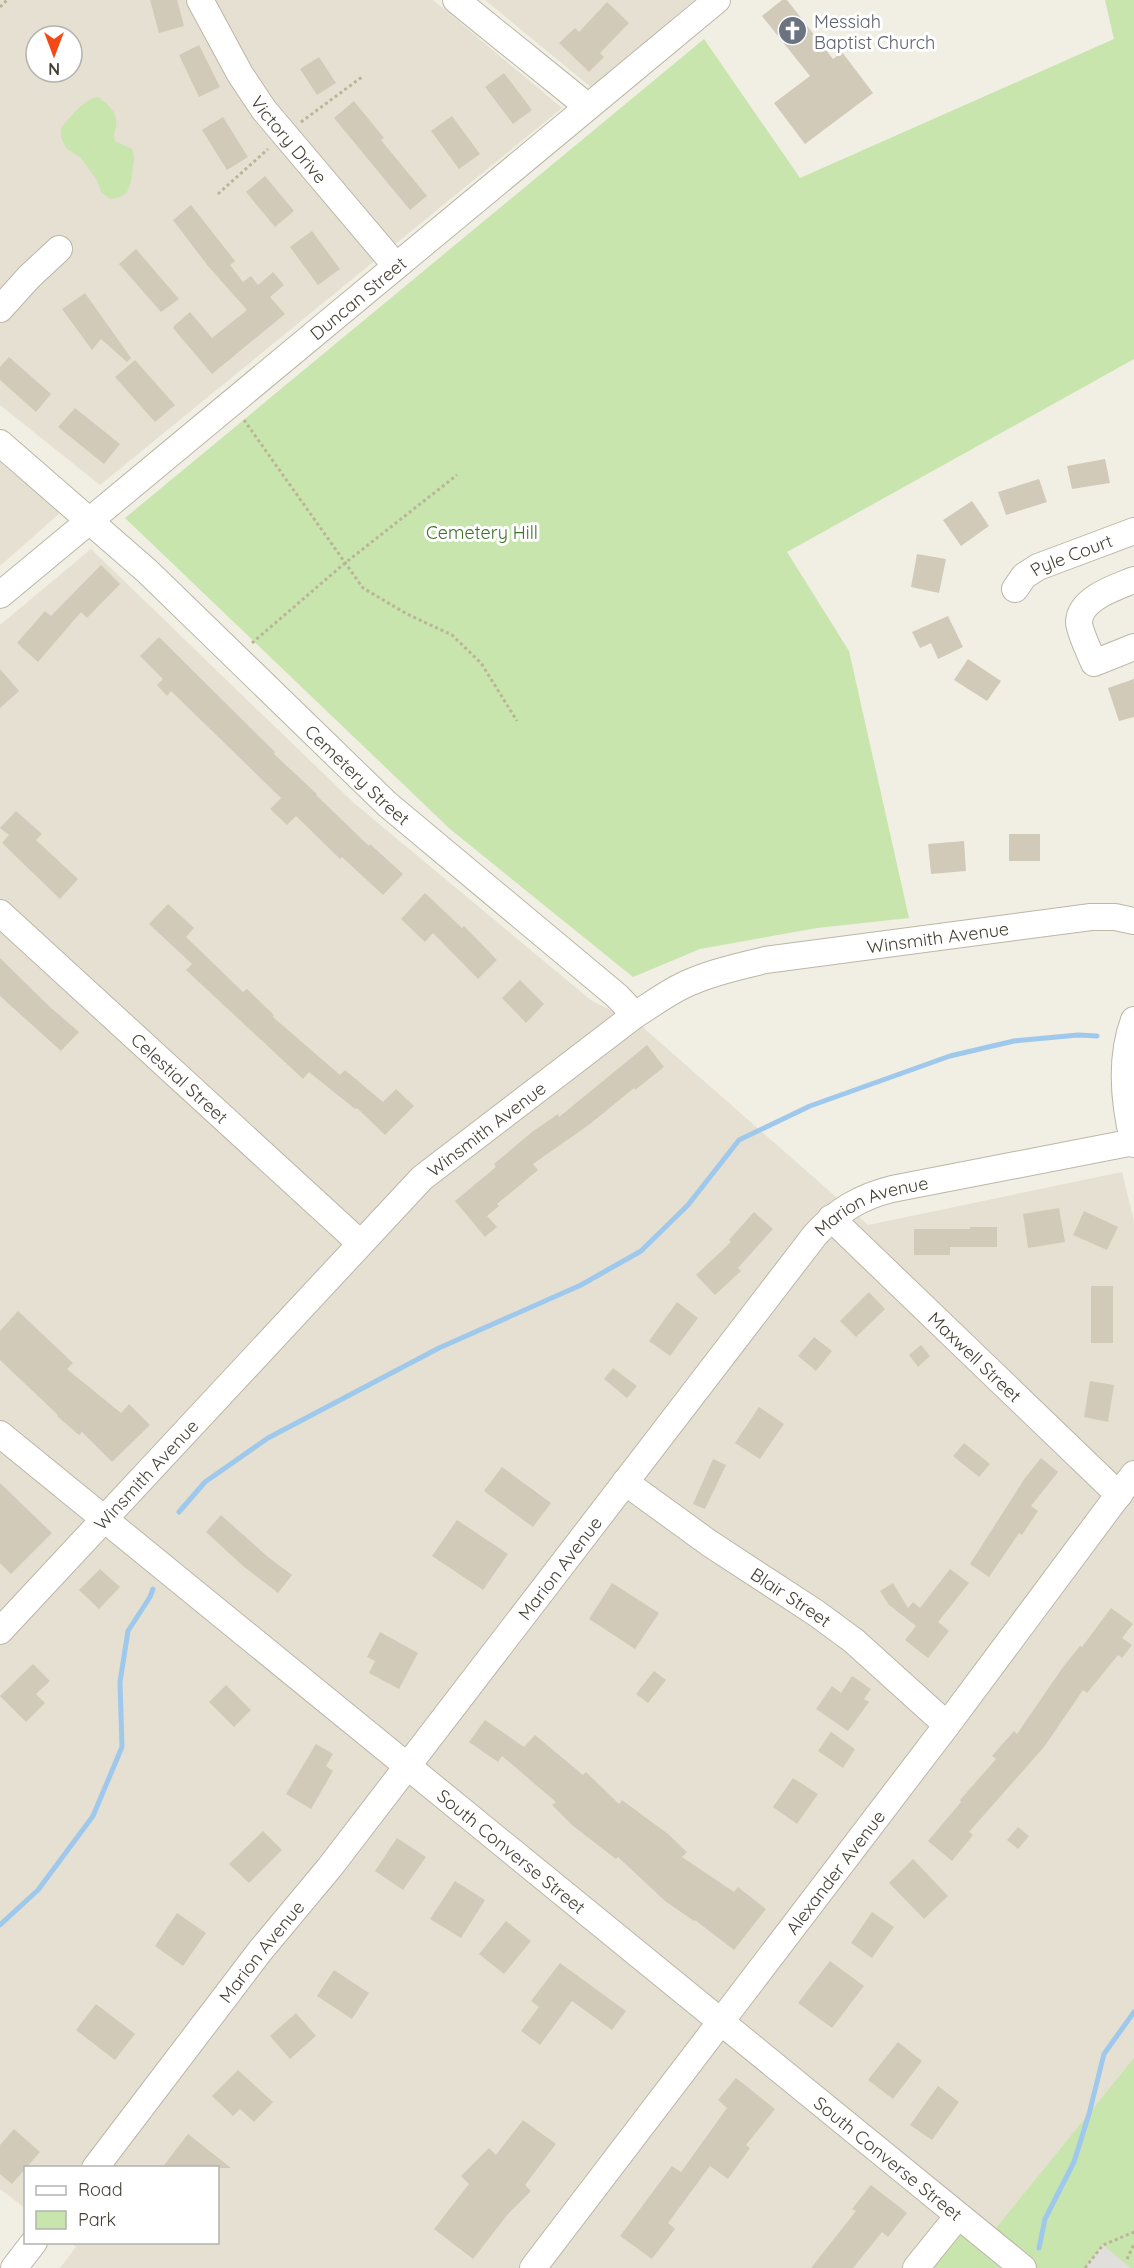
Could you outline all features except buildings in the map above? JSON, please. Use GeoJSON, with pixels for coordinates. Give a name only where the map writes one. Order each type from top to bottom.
{"type":"FeatureCollection","features":[{"type":"Feature","properties":{"kind":"street","name":"Victory Drive"},"geometry":{"type":"LineString","coordinates":[[200,0],[240,74],[264,110],[396,266]]}},
{"type":"Feature","properties":{"kind":"street"},"geometry":{"type":"LineString","coordinates":[[456,0],[587,106]]}},
{"type":"Feature","properties":{"kind":"street","name":"Duncan Street"},"geometry":{"type":"LineString","coordinates":[[0,595],[717,0]]}},
{"type":"Feature","properties":{"kind":"street"},"geometry":{"type":"LineString","coordinates":[[0,309],[59,249]]}},
{"type":"Feature","properties":{"kind":"street","name":"Cemetery Street"},"geometry":{"type":"LineString","coordinates":[[0,443],[147,571],[387,804],[617,996],[635,1015]]}},
{"type":"Feature","properties":{"kind":"street","name":"Pyle Court"},"geometry":{"type":"LineString","coordinates":[[1015,589],[1024,576],[1038,567],[1134,531]]}},
{"type":"Feature","properties":{"kind":"street"},"geometry":{"type":"LineString","coordinates":[[1134,580],[1101,593],[1081,614],[1078,624],[1094,663],[1134,647]]}},
{"type":"Feature","properties":{"kind":"street","name":"Celestial Street"},"geometry":{"type":"LineString","coordinates":[[0,913],[360,1243]]}},
{"type":"Feature","properties":{"kind":"street","name":"Winsmith Avenue"},"geometry":{"type":"LineString","coordinates":[[0,1631],[293,1318],[360,1243],[423,1179],[635,1015],[684,985],[721,971],[765,960],[1091,917],[1115,917],[1134,921]]}},
{"type":"Feature","properties":{"kind":"street"},"geometry":{"type":"LineString","coordinates":[[1134,1020],[1129,1035],[1125,1085],[1127,1110],[1134,1143]]}},
{"type":"Feature","properties":{"kind":"street","name":"Marion Avenue"},"geometry":{"type":"LineString","coordinates":[[97,2166],[260,1951],[330,1868],[807,1245],[831,1218],[860,1199],[884,1191],[1134,1143]]}},
{"type":"Feature","properties":{"kind":"street","name":"Maxwell Street"},"geometry":{"type":"LineString","coordinates":[[831,1218],[1119,1495]]}},
{"type":"Feature","properties":{"kind":"street","name":"South Converse Street"},"geometry":{"type":"LineString","coordinates":[[0,1434],[1023,2268]]}},
{"type":"Feature","properties":{"kind":"street","name":"Alexander Avenue"},"geometry":{"type":"LineString","coordinates":[[533,2268],[947,1725],[1134,1474]]}},
{"type":"Feature","properties":{"kind":"street","name":"Blair Street"},"geometry":{"type":"LineString","coordinates":[[625,1482],[710,1543],[816,1612],[854,1641],[947,1725]]}},
{"type":"Feature","properties":{"kind":"street"},"geometry":{"type":"LineString","coordinates":[[916,2268],[958,2216]]}},
{"type":"Feature","properties":{"kind":"street"},"geometry":{"type":"LineString","coordinates":[[14,2268],[32,2244]]}},
{"type":"Feature","properties":{"kind":"path"},"geometry":{"type":"LineString","coordinates":[[0,7],[7,0]]}},
{"type":"Feature","properties":{"kind":"path"},"geometry":{"type":"LineString","coordinates":[[218,194],[284,135],[362,77]]}},
{"type":"Feature","properties":{"kind":"path"},"geometry":{"type":"LineString","coordinates":[[241,416],[363,588],[407,614],[452,635],[481,663],[517,721]]}},
{"type":"Feature","properties":{"kind":"path"},"geometry":{"type":"LineString","coordinates":[[250,644],[345,563],[457,475]]}},
{"type":"Feature","properties":{"kind":"path"},"geometry":{"type":"LineString","coordinates":[[1084,2268],[1103,2245],[1134,2232]]}},
{"type":"Feature","properties":{"kind":"path"},"geometry":{"type":"LineString","coordinates":[[1127,2259],[1134,2244]]}},
{"type":"Feature","properties":{"kind":"shaded area"},"geometry":{"type":"Polygon","coordinates":[[[0,0],[433,0],[562,108],[100,485],[0,405],[0,0]]]}},
{"type":"Feature","properties":{"kind":"shaded area"},"geometry":{"type":"Polygon","coordinates":[[[485,0],[694,0],[592,88],[485,0]]]}},
{"type":"Feature","properties":{"kind":"shaded area"},"geometry":{"type":"Polygon","coordinates":[[[0,462],[61,512],[0,566],[0,462]]]}},
{"type":"Feature","properties":{"kind":"shaded area"},"geometry":{"type":"Polygon","coordinates":[[[91,549],[355,804],[592,1001],[638,1023],[868,1225],[1122,1172],[1134,1221],[1134,2268],[60,2268],[76,2247],[72,2244],[219,2244],[219,2166],[24,2166],[24,2207],[0,2189],[0,625],[91,549]]]}},
{"type":"Feature","properties":{"kind":"shaded area"},"geometry":{"type":"Polygon","coordinates":[[[1103,2245],[1131,2268],[1085,2268],[1103,2245]]]}},
{"type":"Feature","properties":{"kind":"green space","name":"Cemetery Hill"},"geometry":{"type":"Polygon","coordinates":[[[1105,0],[1134,0],[1134,359],[787,552],[849,651],[909,918],[817,928],[700,949],[633,977],[450,829],[125,518],[704,39],[800,178],[1114,39],[1105,0]]]}},
{"type":"Feature","properties":{"kind":"green space"},"geometry":{"type":"Polygon","coordinates":[[[98,97],[114,113],[115,141],[132,149],[134,155],[127,191],[121,196],[110,199],[101,192],[97,180],[80,157],[67,149],[61,138],[61,128],[73,114],[82,105],[98,97]]]}},
{"type":"Feature","properties":{"kind":"green space"},"geometry":{"type":"Polygon","coordinates":[[[1134,2058],[1134,2268],[916,2268],[958,2216],[988,2238],[1134,2058]]]}},
{"type":"Feature","properties":{"kind":"waterway"},"geometry":{"type":"LineString","coordinates":[[179,1512],[205,1482],[268,1438],[439,1348],[581,1285],[641,1251],[688,1205],[739,1140],[810,1106],[950,1056],[1014,1041],[1078,1035],[1097,1036]]}},
{"type":"Feature","properties":{"kind":"waterway"},"geometry":{"type":"LineString","coordinates":[[0,1925],[38,1890],[93,1816],[122,1747],[120,1682],[128,1631],[153,1589]]}},
{"type":"Feature","properties":{"kind":"waterway"},"geometry":{"type":"LineString","coordinates":[[1039,2248],[1045,2219],[1074,2162],[1104,2054],[1134,2012]]}},
{"type":"Feature","properties":{"kind":"place","name":"Messiah Baptist Church"},"geometry":{"type":"Point","coordinates":[793,31]}}]}
